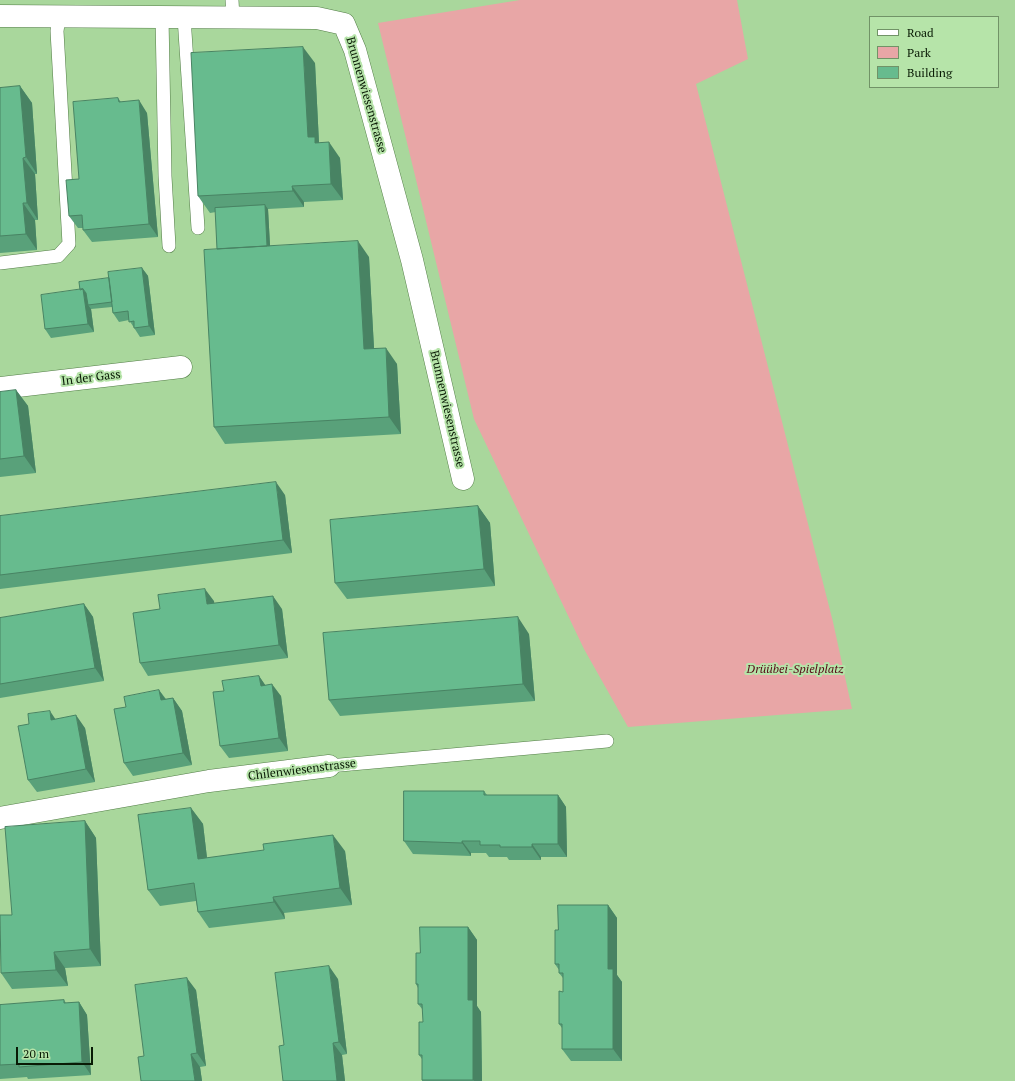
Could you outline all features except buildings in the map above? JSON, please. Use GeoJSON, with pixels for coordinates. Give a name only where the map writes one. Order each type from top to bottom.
{"type":"FeatureCollection","features":[{"type":"Feature","properties":{"kind":"street","name":"Brunnenwiesenstrasse"},"geometry":{"type":"LineString","coordinates":[[0,16],[184,17],[233,9],[317,18],[344,24],[354,50],[412,260],[463,478]]}},
{"type":"Feature","properties":{"kind":"street","name":"In der Gass"},"geometry":{"type":"LineString","coordinates":[[0,388],[181,367]]}},
{"type":"Feature","properties":{"kind":"street","name":"Chilenwiesenstrasse"},"geometry":{"type":"LineString","coordinates":[[0,818],[209,781],[329,766]]}},
{"type":"Feature","properties":{"kind":"lane"},"geometry":{"type":"LineString","coordinates":[[0,263],[58,256],[70,244],[57,31],[59,17]]}},
{"type":"Feature","properties":{"kind":"lane"},"geometry":{"type":"LineString","coordinates":[[162,17],[161,33],[169,246]]}},
{"type":"Feature","properties":{"kind":"lane"},"geometry":{"type":"LineString","coordinates":[[184,17],[198,228]]}},
{"type":"Feature","properties":{"kind":"lane","name":"Chilenwiesenstrasse"},"geometry":{"type":"LineString","coordinates":[[329,766],[607,741]]}},
{"type":"Feature","properties":{"kind":"green space","name":"Drüübei-Spielplatz"},"geometry":{"type":"Polygon","coordinates":[[[520,0],[737,0],[748,59],[696,84],[833,622],[852,709],[628,727],[584,649],[474,419],[378,23],[520,0]]]}}]}
